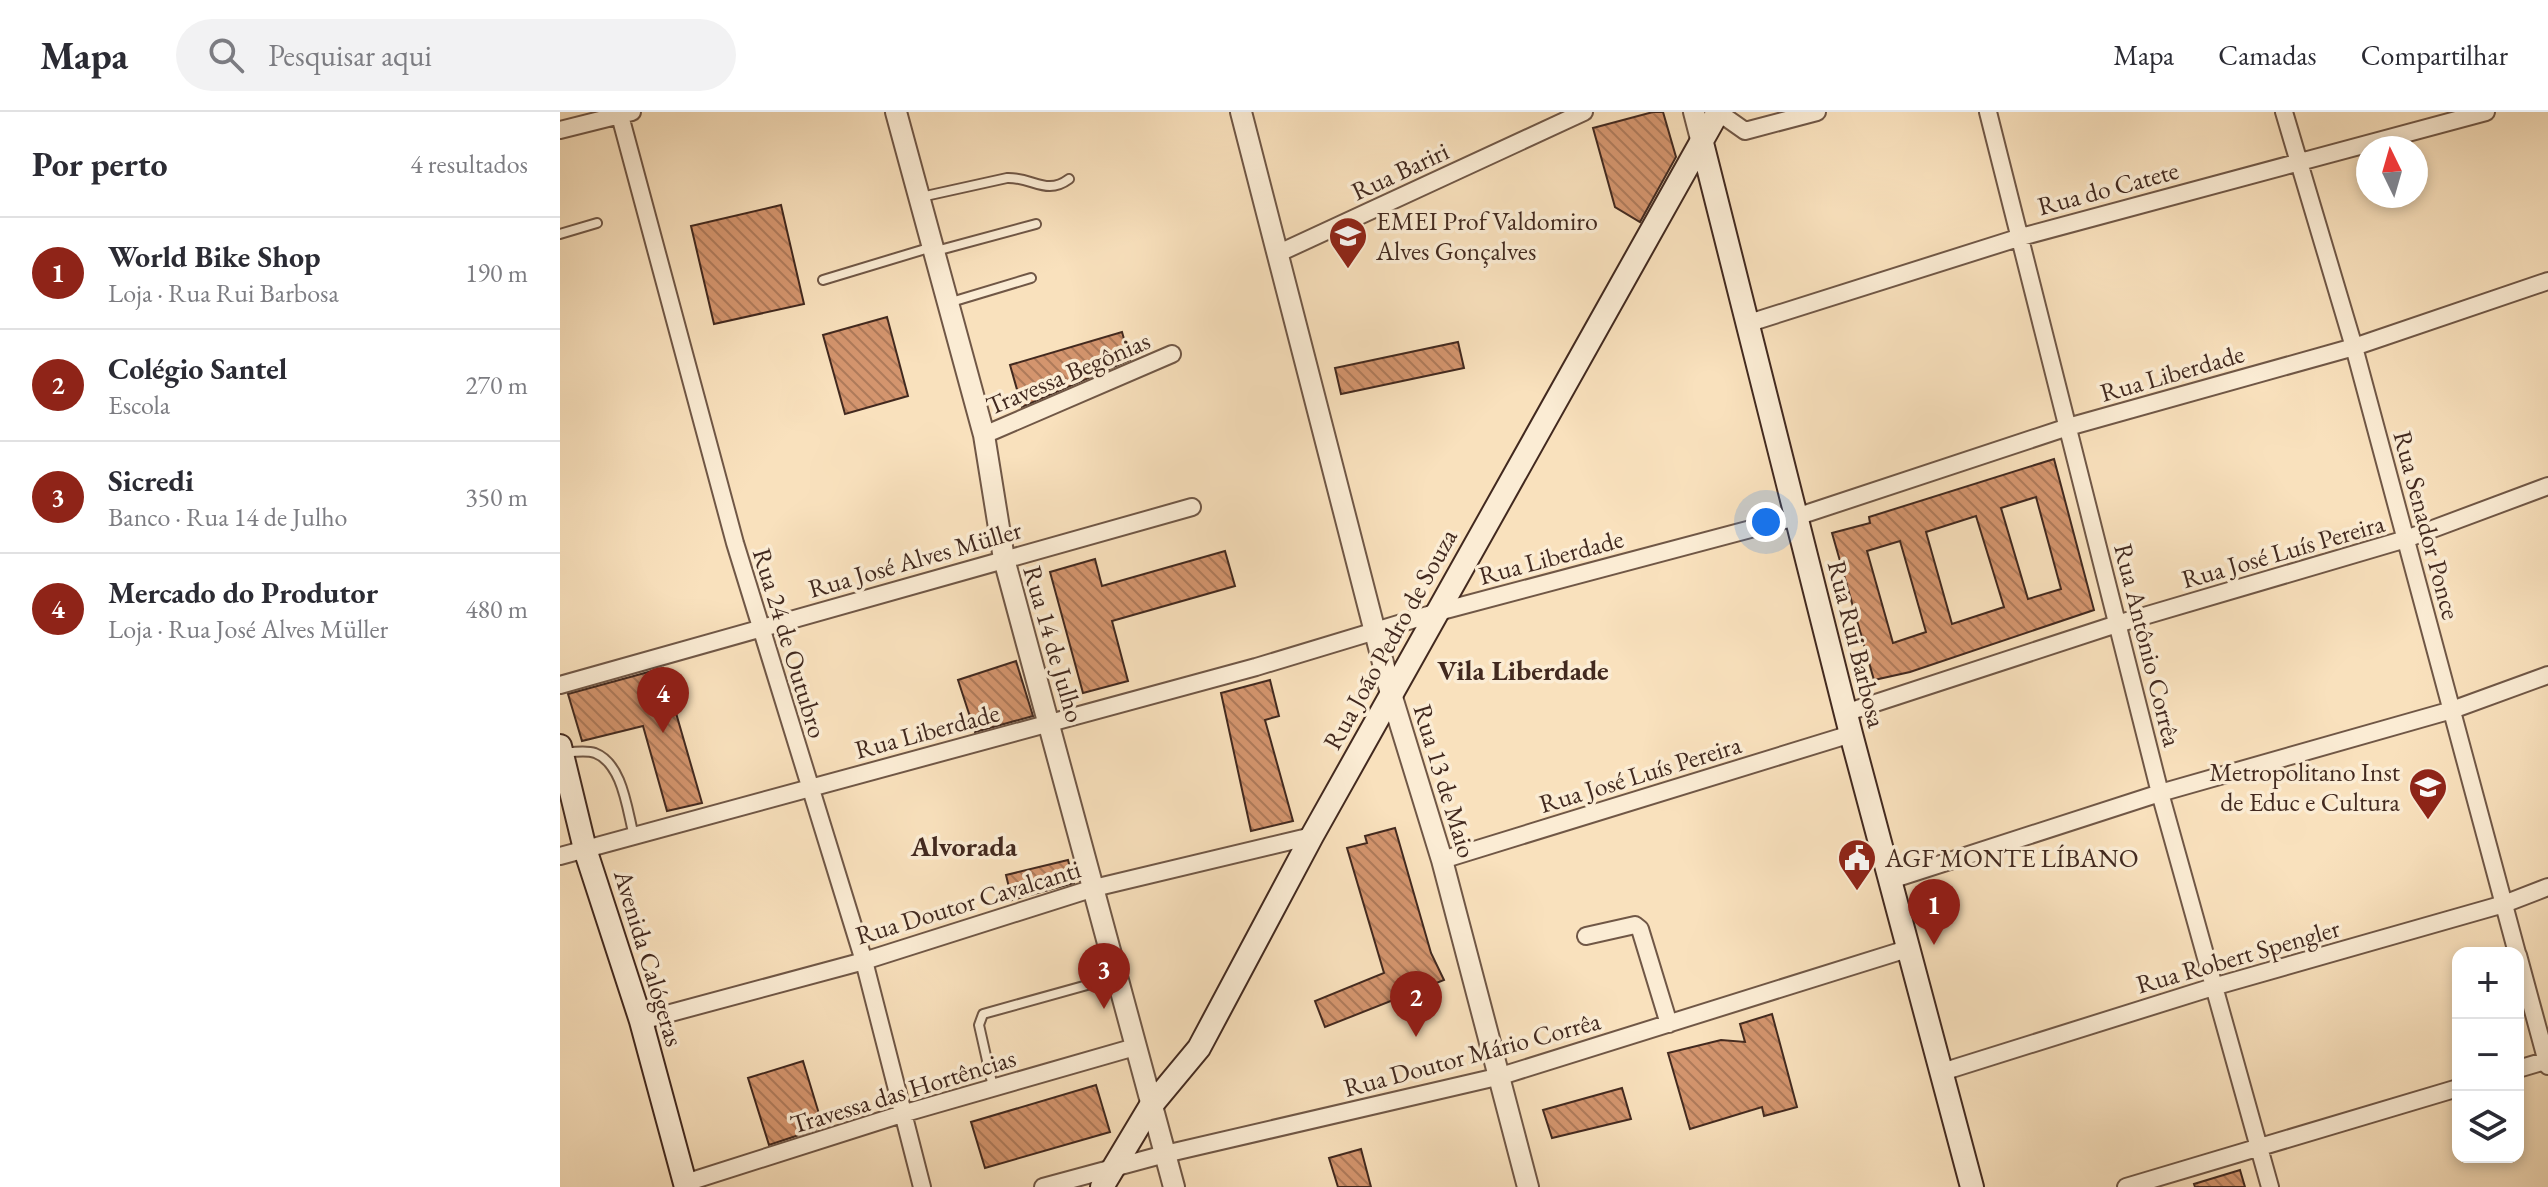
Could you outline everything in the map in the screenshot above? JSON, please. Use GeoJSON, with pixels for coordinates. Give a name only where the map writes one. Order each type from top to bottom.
{"type":"FeatureCollection","features":[{"type":"Feature","properties":{"kind":"main road","name":"Rua João Pedro de Souza"},"geometry":{"type":"LineString","coordinates":[[1107,1178],[1150,1107],[1199,1048],[1312,836],[1718,112]]}},
{"type":"Feature","properties":{"kind":"main road","name":"Rua Rui Barbosa"},"geometry":{"type":"LineString","coordinates":[[1702,143],[1848,724],[1972,1187]]}},
{"type":"Feature","properties":{"kind":"main road","name":"Avenida Calógeras"},"geometry":{"type":"LineString","coordinates":[[561,751],[585,849],[641,1021],[685,1185]]}},
{"type":"Feature","properties":{"kind":"street","name":"Rua 14 de Julho"},"geometry":{"type":"LineString","coordinates":[[896,112],[984,435],[1004,559],[1174,1187]]}},
{"type":"Feature","properties":{"kind":"street","name":"Rua 13 de Maio"},"geometry":{"type":"LineString","coordinates":[[1241,112],[1391,694],[1442,860],[1528,1187]]}},
{"type":"Feature","properties":{"kind":"street","name":"Rua Bariri"},"geometry":{"type":"LineString","coordinates":[[1279,253],[1584,112]]}},
{"type":"Feature","properties":{"kind":"street","name":"Rua Rui Barbosa"},"geometry":{"type":"LineString","coordinates":[[1694,112],[1702,143]]}},
{"type":"Feature","properties":{"kind":"street"},"geometry":{"type":"LineString","coordinates":[[1718,112],[1745,131],[1817,112]]}},
{"type":"Feature","properties":{"kind":"street","name":"Rua Antônio Corrêa"},"geometry":{"type":"LineString","coordinates":[[1988,112],[2160,793],[2270,1187]]}},
{"type":"Feature","properties":{"kind":"street","name":"Rua Senador Ponce"},"geometry":{"type":"LineString","coordinates":[[2284,112],[2296,162],[2354,347],[2516,947]]}},
{"type":"Feature","properties":{"kind":"street","name":"Rua do Catete"},"geometry":{"type":"LineString","coordinates":[[1746,324],[2021,237],[2486,112]]}},
{"type":"Feature","properties":{"kind":"street"},"geometry":{"type":"LineString","coordinates":[[560,130],[623,113]]}},
{"type":"Feature","properties":{"kind":"street","name":"Rua 24 de Outubro"},"geometry":{"type":"LineString","coordinates":[[623,113],[760,627],[864,961],[922,1187]]}},
{"type":"Feature","properties":{"kind":"street","name":"Rua Liberdade"},"geometry":{"type":"LineString","coordinates":[[560,856],[1245,670],[1438,612],[1796,517],[2068,427],[2354,347],[2548,281]]}},
{"type":"Feature","properties":{"kind":"street","name":"Travessa Begônias"},"geometry":{"type":"LineString","coordinates":[[984,435],[1172,354]]}},
{"type":"Feature","properties":{"kind":"street","name":"Rua José Luís Pereira"},"geometry":{"type":"LineString","coordinates":[[1442,860],[1848,724],[2117,624],[2406,539],[2548,486]]}},
{"type":"Feature","properties":{"kind":"street","name":"Rua José Alves Müller"},"geometry":{"type":"LineString","coordinates":[[560,685],[1192,507]]}},
{"type":"Feature","properties":{"kind":"street"},"geometry":{"type":"LineString","coordinates":[[1891,880],[2160,793],[2452,710],[2548,675]]}},
{"type":"Feature","properties":{"kind":"street","name":"Rua Doutor Cavalcanti"},"geometry":{"type":"LineString","coordinates":[[641,1021],[864,961],[1094,888],[1312,836]]}},
{"type":"Feature","properties":{"kind":"street","name":"Rua Robert Spengler"},"geometry":{"type":"LineString","coordinates":[[1942,1072],[2213,987],[2504,904],[2548,887]]}},
{"type":"Feature","properties":{"kind":"street"},"geometry":{"type":"LineString","coordinates":[[1586,936],[1635,925],[1640,929],[1669,1024]]}},
{"type":"Feature","properties":{"kind":"street","name":"Rua Doutor Mário Corrêa"},"geometry":{"type":"LineString","coordinates":[[1043,1187],[1107,1178],[1165,1154],[1501,1076],[1907,949]]}},
{"type":"Feature","properties":{"kind":"street","name":"Rua Senador Ponce"},"geometry":{"type":"LineString","coordinates":[[2524,976],[2547,1062]]}},
{"type":"Feature","properties":{"kind":"street","name":"Travessa das Hortências"},"geometry":{"type":"LineString","coordinates":[[685,1185],[902,1114],[1135,1047]]}},
{"type":"Feature","properties":{"kind":"street"},"geometry":{"type":"LineString","coordinates":[[2524,1068],[2547,1062]]}},
{"type":"Feature","properties":{"kind":"street"},"geometry":{"type":"LineString","coordinates":[[2126,1187],[2452,1090]]}},
{"type":"Feature","properties":{"kind":"lane"},"geometry":{"type":"LineString","coordinates":[[919,198],[1007,178],[1022,178],[1046,189],[1057,188],[1069,179]]}},
{"type":"Feature","properties":{"kind":"lane"},"geometry":{"type":"LineString","coordinates":[[560,234],[597,223]]}},
{"type":"Feature","properties":{"kind":"lane"},"geometry":{"type":"LineString","coordinates":[[823,280],[1036,224]]}},
{"type":"Feature","properties":{"kind":"lane"},"geometry":{"type":"LineString","coordinates":[[948,303],[1031,278]]}},
{"type":"Feature","properties":{"kind":"lane"},"geometry":{"type":"LineString","coordinates":[[561,751],[592,752],[608,760],[619,780],[634,836]]}},
{"type":"Feature","properties":{"kind":"lane"},"geometry":{"type":"LineString","coordinates":[[993,1088],[979,1025],[983,1014],[1117,977]]}},
{"type":"Feature","properties":{"kind":"building"},"geometry":{"type":"Polygon","coordinates":[[[1663,112],[1676,157],[1640,222],[1615,207],[1593,128],[1663,112]]]}},
{"type":"Feature","properties":{"kind":"building"},"geometry":{"type":"Polygon","coordinates":[[[781,205],[804,304],[714,324],[691,226],[781,205]]]}},
{"type":"Feature","properties":{"kind":"building"},"geometry":{"type":"Polygon","coordinates":[[[887,317],[908,396],[845,414],[823,335],[887,317]]]}},
{"type":"Feature","properties":{"kind":"building"},"geometry":{"type":"Polygon","coordinates":[[[1122,332],[1130,360],[1022,407],[1010,365],[1122,332]]]}},
{"type":"Feature","properties":{"kind":"building"},"geometry":{"type":"Polygon","coordinates":[[[1458,342],[1464,368],[1341,394],[1335,368],[1458,342]]]}},
{"type":"Feature","properties":{"kind":"building"},"geometry":{"type":"Polygon","coordinates":[[[2054,459],[2094,610],[1910,672],[1874,680],[1832,533],[1870,523],[1869,517],[2054,459]],[[2036,497],[2001,508],[2028,599],[2061,589],[2036,497]],[[1976,516],[1926,532],[1952,624],[2004,607],[1976,516]],[[1900,541],[1867,551],[1893,643],[1926,632],[1900,541]]]}},
{"type":"Feature","properties":{"kind":"building"},"geometry":{"type":"Polygon","coordinates":[[[1225,551],[1235,586],[1112,621],[1128,681],[1083,693],[1050,572],[1095,559],[1102,586],[1225,551]]]}},
{"type":"Feature","properties":{"kind":"building"},"geometry":{"type":"Polygon","coordinates":[[[1016,661],[1033,716],[975,732],[958,680],[1016,661]]]}},
{"type":"Feature","properties":{"kind":"building"},"geometry":{"type":"Polygon","coordinates":[[[663,668],[702,803],[667,811],[643,726],[582,741],[568,694],[663,668]]]}},
{"type":"Feature","properties":{"kind":"building"},"geometry":{"type":"Polygon","coordinates":[[[1270,680],[1279,716],[1265,720],[1293,821],[1251,831],[1221,693],[1270,680]]]}},
{"type":"Feature","properties":{"kind":"building"},"geometry":{"type":"Polygon","coordinates":[[[1395,828],[1431,953],[1444,980],[1325,1027],[1315,1001],[1384,973],[1347,848],[1367,843],[1365,836],[1395,828]]]}},
{"type":"Feature","properties":{"kind":"building"},"geometry":{"type":"Polygon","coordinates":[[[1068,860],[1074,883],[1012,900],[1006,875],[1068,860]]]}},
{"type":"Feature","properties":{"kind":"building"},"geometry":{"type":"Polygon","coordinates":[[[1772,1014],[1797,1107],[1764,1116],[1762,1107],[1690,1129],[1668,1053],[1721,1040],[1745,1042],[1740,1024],[1772,1014]]]}},
{"type":"Feature","properties":{"kind":"building"},"geometry":{"type":"Polygon","coordinates":[[[803,1061],[823,1127],[769,1145],[748,1078],[803,1061]]]}},
{"type":"Feature","properties":{"kind":"building"},"geometry":{"type":"Polygon","coordinates":[[[1096,1085],[1110,1132],[985,1168],[971,1122],[1096,1085]]]}},
{"type":"Feature","properties":{"kind":"building"},"geometry":{"type":"Polygon","coordinates":[[[1622,1088],[1631,1119],[1552,1138],[1543,1110],[1622,1088]]]}},
{"type":"Feature","properties":{"kind":"building"},"geometry":{"type":"Polygon","coordinates":[[[1361,1149],[1371,1187],[1338,1187],[1329,1158],[1361,1149]]]}},
{"type":"Feature","properties":{"kind":"building"},"geometry":{"type":"Polygon","coordinates":[[[2240,1170],[2245,1187],[2195,1187],[2194,1184],[2240,1170]]]}},
{"type":"Feature","properties":{"kind":"place","name":"EMEI Prof Valdomiro Alves Gonçalves"},"geometry":{"type":"Point","coordinates":[1348,270]}},
{"type":"Feature","properties":{"kind":"place","name":"Mercado do Produtor"},"geometry":{"type":"Point","coordinates":[663,733]}},
{"type":"Feature","properties":{"kind":"place","name":"Metropolitano Inst de Educ e Cultura"},"geometry":{"type":"Point","coordinates":[2428,821]}},
{"type":"Feature","properties":{"kind":"place","name":"AGF MONTE LÍBANO"},"geometry":{"type":"Point","coordinates":[1857,892]}},
{"type":"Feature","properties":{"kind":"place","name":"World Bike Shop"},"geometry":{"type":"Point","coordinates":[1934,945]}},
{"type":"Feature","properties":{"kind":"place","name":"Sicredi"},"geometry":{"type":"Point","coordinates":[1104,1009]}},
{"type":"Feature","properties":{"kind":"place","name":"Colégio Santel"},"geometry":{"type":"Point","coordinates":[1416,1037]}},
{"type":"Feature","properties":{"kind":"district","name":"Vila Liberdade"},"geometry":{"type":"Point","coordinates":[1523,670]}},
{"type":"Feature","properties":{"kind":"district","name":"Alvorada"},"geometry":{"type":"Point","coordinates":[964,846]}}]}
